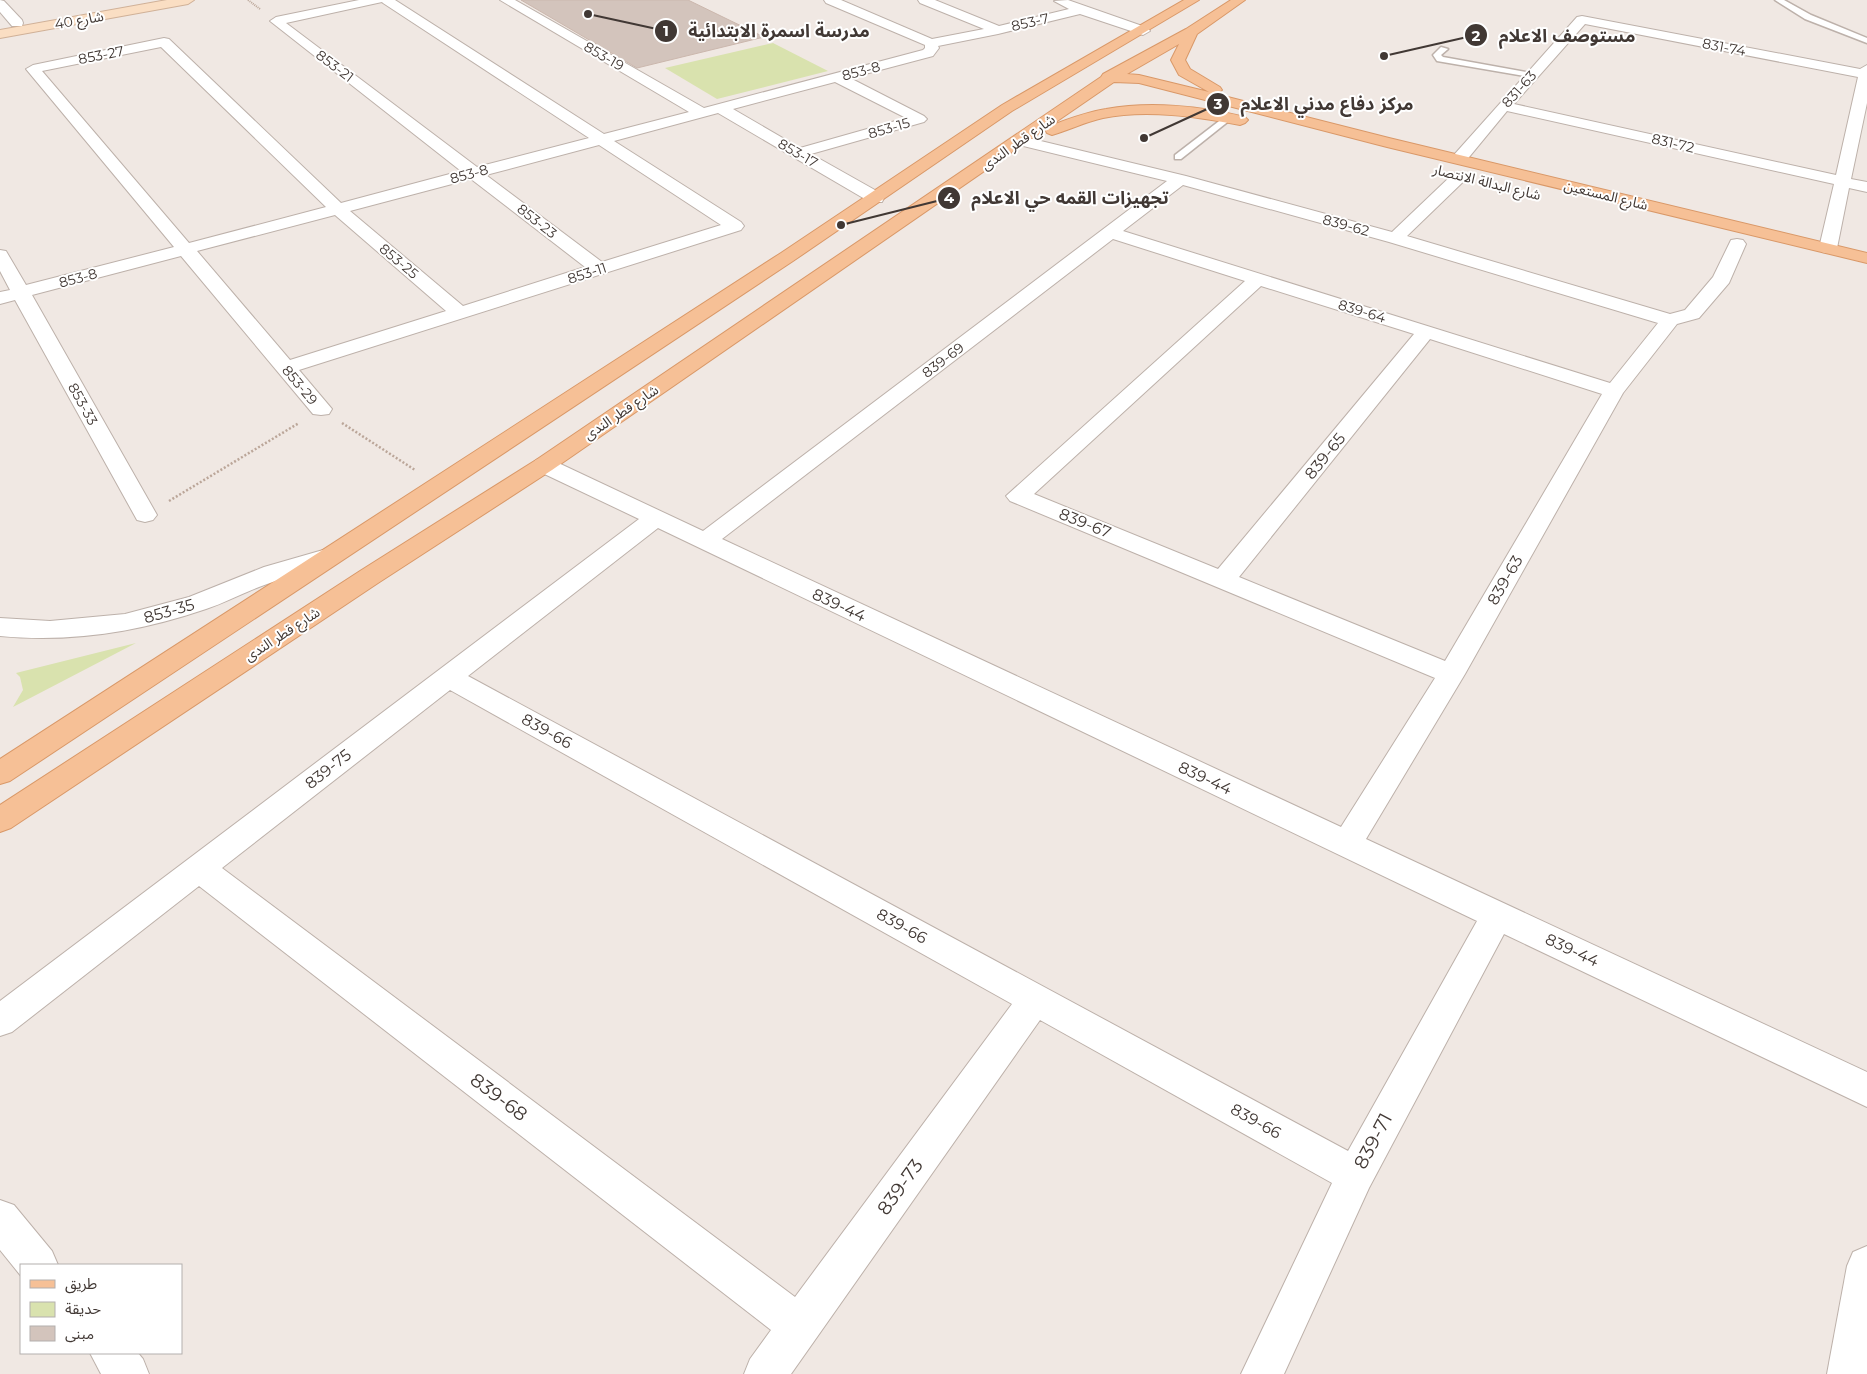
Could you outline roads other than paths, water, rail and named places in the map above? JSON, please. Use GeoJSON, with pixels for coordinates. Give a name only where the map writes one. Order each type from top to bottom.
{"type":"FeatureCollection","features":[{"type":"Feature","properties":{"kind":"main road","name":"شارع 40"},"geometry":{"type":"LineString","coordinates":[[0,26],[145,0]]}},
{"type":"Feature","properties":{"kind":"main road","name":"شارع 40"},"geometry":{"type":"LineString","coordinates":[[0,34],[188,0]]}},
{"type":"Feature","properties":{"kind":"main road","name":"شارع قطر الندى"},"geometry":{"type":"LineString","coordinates":[[0,773],[876,198],[1007,108],[1143,31],[1192,0]]}},
{"type":"Feature","properties":{"kind":"main road","name":"شارع قطر الندى"},"geometry":{"type":"LineString","coordinates":[[0,820],[336,598],[544,465],[1111,77],[1191,32],[1239,0]]}},
{"type":"Feature","properties":{"kind":"main road"},"geometry":{"type":"LineString","coordinates":[[1111,77],[1106,71],[1106,64],[1143,31]]}},
{"type":"Feature","properties":{"kind":"main road"},"geometry":{"type":"LineString","coordinates":[[1191,32],[1178,60],[1184,72],[1219,92],[1333,128]]}},
{"type":"Feature","properties":{"kind":"main road"},"geometry":{"type":"LineString","coordinates":[[876,198],[1075,84],[1096,78],[1111,77]]}},
{"type":"Feature","properties":{"kind":"main road","name":"شارع البدالة الانتصار"},"geometry":{"type":"LineString","coordinates":[[1111,77],[1115,82],[1124,86],[1369,153],[1460,168],[1518,190]]}},
{"type":"Feature","properties":{"kind":"main road","name":"شارع المستعين"},"geometry":{"type":"LineString","coordinates":[[1111,77],[1139,79],[1387,142],[1460,168],[1867,258]]}},
{"type":"Feature","properties":{"kind":"main road"},"geometry":{"type":"LineString","coordinates":[[1020,141],[1085,118],[1114,112],[1160,110],[1265,124]]}},
{"type":"Feature","properties":{"kind":"main road"},"geometry":{"type":"LineString","coordinates":[[1369,153],[1387,142]]}},
{"type":"Feature","properties":{"kind":"main road"},"geometry":{"type":"LineString","coordinates":[[1718,239],[1757,249]]}},
{"type":"Feature","properties":{"kind":"main road"},"geometry":{"type":"LineString","coordinates":[[339,550],[351,554],[368,564],[387,566]]}},
{"type":"Feature","properties":{"kind":"main road"},"geometry":{"type":"LineString","coordinates":[[301,575],[310,574],[332,583],[338,593],[336,598]]}},
{"type":"Feature","properties":{"kind":"street","name":"853-21"},"geometry":{"type":"LineString","coordinates":[[377,0],[276,21],[476,173]]}},
{"type":"Feature","properties":{"kind":"street"},"geometry":{"type":"LineString","coordinates":[[387,0],[601,140]]}},
{"type":"Feature","properties":{"kind":"street","name":"853-19"},"geometry":{"type":"LineString","coordinates":[[506,0],[702,113]]}},
{"type":"Feature","properties":{"kind":"street"},"geometry":{"type":"LineString","coordinates":[[830,0],[931,44],[998,30]]}},
{"type":"Feature","properties":{"kind":"street","name":"853-7"},"geometry":{"type":"LineString","coordinates":[[924,0],[998,30],[1081,10]]}},
{"type":"Feature","properties":{"kind":"street","name":"853-7"},"geometry":{"type":"LineString","coordinates":[[1060,0],[1081,10],[1143,31]]}},
{"type":"Feature","properties":{"kind":"street"},"geometry":{"type":"LineString","coordinates":[[0,4],[17,23]]}},
{"type":"Feature","properties":{"kind":"street","name":"831-74"},"geometry":{"type":"LineString","coordinates":[[1582,20],[1866,71]]}},
{"type":"Feature","properties":{"kind":"street","name":"831-63"},"geometry":{"type":"LineString","coordinates":[[1395,238],[1460,168],[1504,106],[1582,20]]}},
{"type":"Feature","properties":{"kind":"street","name":"853-27"},"geometry":{"type":"LineString","coordinates":[[186,249],[33,69],[164,42],[338,209]]}},
{"type":"Feature","properties":{"kind":"street","name":"853-8"},"geometry":{"type":"LineString","coordinates":[[0,298],[928,53],[932,48],[931,44]]}},
{"type":"Feature","properties":{"kind":"street"},"geometry":{"type":"LineString","coordinates":[[1828,248],[1842,181],[1861,128],[1866,71]]}},
{"type":"Feature","properties":{"kind":"street","name":"853-15"},"geometry":{"type":"LineString","coordinates":[[798,153],[919,119],[837,77]]}},
{"type":"Feature","properties":{"kind":"street","name":"831-72"},"geometry":{"type":"LineString","coordinates":[[1504,106],[1867,187]]}},
{"type":"Feature","properties":{"kind":"street","name":"853-17"},"geometry":{"type":"LineString","coordinates":[[720,108],[876,198]]}},
{"type":"Feature","properties":{"kind":"street","name":"853-11"},"geometry":{"type":"LineString","coordinates":[[286,368],[735,226],[601,140]]}},
{"type":"Feature","properties":{"kind":"street","name":"839-62"},"geometry":{"type":"LineString","coordinates":[[1020,141],[1180,179],[1395,238],[1670,320]]}},
{"type":"Feature","properties":{"kind":"street","name":"853-23"},"geometry":{"type":"LineString","coordinates":[[476,173],[599,269]]}},
{"type":"Feature","properties":{"kind":"street","name":"839-69"},"geometry":{"type":"LineString","coordinates":[[706,541],[1180,179]]}},
{"type":"Feature","properties":{"kind":"street","name":"853-25"},"geometry":{"type":"LineString","coordinates":[[338,209],[460,313]]}},
{"type":"Feature","properties":{"kind":"street","name":"839-64"},"geometry":{"type":"LineString","coordinates":[[1110,232],[1614,391]]}},
{"type":"Feature","properties":{"kind":"street"},"geometry":{"type":"LineString","coordinates":[[1670,320],[1692,314],[1722,279],[1737,244]]}},
{"type":"Feature","properties":{"kind":"street","name":"853-29"},"geometry":{"type":"LineString","coordinates":[[186,249],[321,410]]}},
{"type":"Feature","properties":{"kind":"street","name":"853-33"},"geometry":{"type":"LineString","coordinates":[[0,255],[145,515]]}},
{"type":"Feature","properties":{"kind":"street","name":"839-67"},"geometry":{"type":"LineString","coordinates":[[1258,278],[1018,496],[1451,674]]}},
{"type":"Feature","properties":{"kind":"street","name":"839-63"},"geometry":{"type":"LineString","coordinates":[[1347,844],[1451,674],[1614,391],[1670,320]]}},
{"type":"Feature","properties":{"kind":"street","name":"839-65"},"geometry":{"type":"LineString","coordinates":[[1223,580],[1426,332]]}},
{"type":"Feature","properties":{"kind":"street","name":"839-44"},"geometry":{"type":"LineString","coordinates":[[544,465],[1867,1090]]}},
{"type":"Feature","properties":{"kind":"street","name":"839-75"},"geometry":{"type":"LineString","coordinates":[[0,1021],[656,518]]}},
{"type":"Feature","properties":{"kind":"street","name":"853-35"},"geometry":{"type":"LineString","coordinates":[[0,627],[52,630],[110,625],[140,619],[193,604],[339,550]]}},
{"type":"Feature","properties":{"kind":"street","name":"839-66"},"geometry":{"type":"LineString","coordinates":[[448,677],[1355,1176]]}},
{"type":"Feature","properties":{"kind":"street","name":"839-68"},"geometry":{"type":"LineString","coordinates":[[200,868],[799,1326]]}},
{"type":"Feature","properties":{"kind":"street","name":"839-71"},"geometry":{"type":"LineString","coordinates":[[1262,1374],[1355,1176],[1497,915]]}},
{"type":"Feature","properties":{"kind":"street","name":"839-73"},"geometry":{"type":"LineString","coordinates":[[765,1374],[1035,1000]]}},
{"type":"Feature","properties":{"kind":"street"},"geometry":{"type":"LineString","coordinates":[[0,1219],[37,1264]]}},
{"type":"Feature","properties":{"kind":"street"},"geometry":{"type":"LineString","coordinates":[[1848,1374],[1867,1266]]}},
{"type":"Feature","properties":{"kind":"street"},"geometry":{"type":"LineString","coordinates":[[112,1354],[128,1374]]}},
{"type":"Feature","properties":{"kind":"lane"},"geometry":{"type":"LineString","coordinates":[[1779,0],[1808,18],[1867,41]]}},
{"type":"Feature","properties":{"kind":"lane"},"geometry":{"type":"LineString","coordinates":[[1444,49],[1437,55],[1440,58],[1531,76]]}},
{"type":"Feature","properties":{"kind":"lane"},"geometry":{"type":"LineString","coordinates":[[1178,157],[1227,118]]}},
{"type":"Feature","properties":{"kind":"place","name":"مدرسة اسمرة الابتدائية"},"geometry":{"type":"Point","coordinates":[588,14]}},
{"type":"Feature","properties":{"kind":"place","name":"مستوصف الاعلام"},"geometry":{"type":"Point","coordinates":[1384,56]}},
{"type":"Feature","properties":{"kind":"place","name":"مركز دفاع مدني الاعلام"},"geometry":{"type":"Point","coordinates":[1144,138]}},
{"type":"Feature","properties":{"kind":"place","name":"تجهيزات القمه حي الاعلام"},"geometry":{"type":"Point","coordinates":[841,225]}}]}
